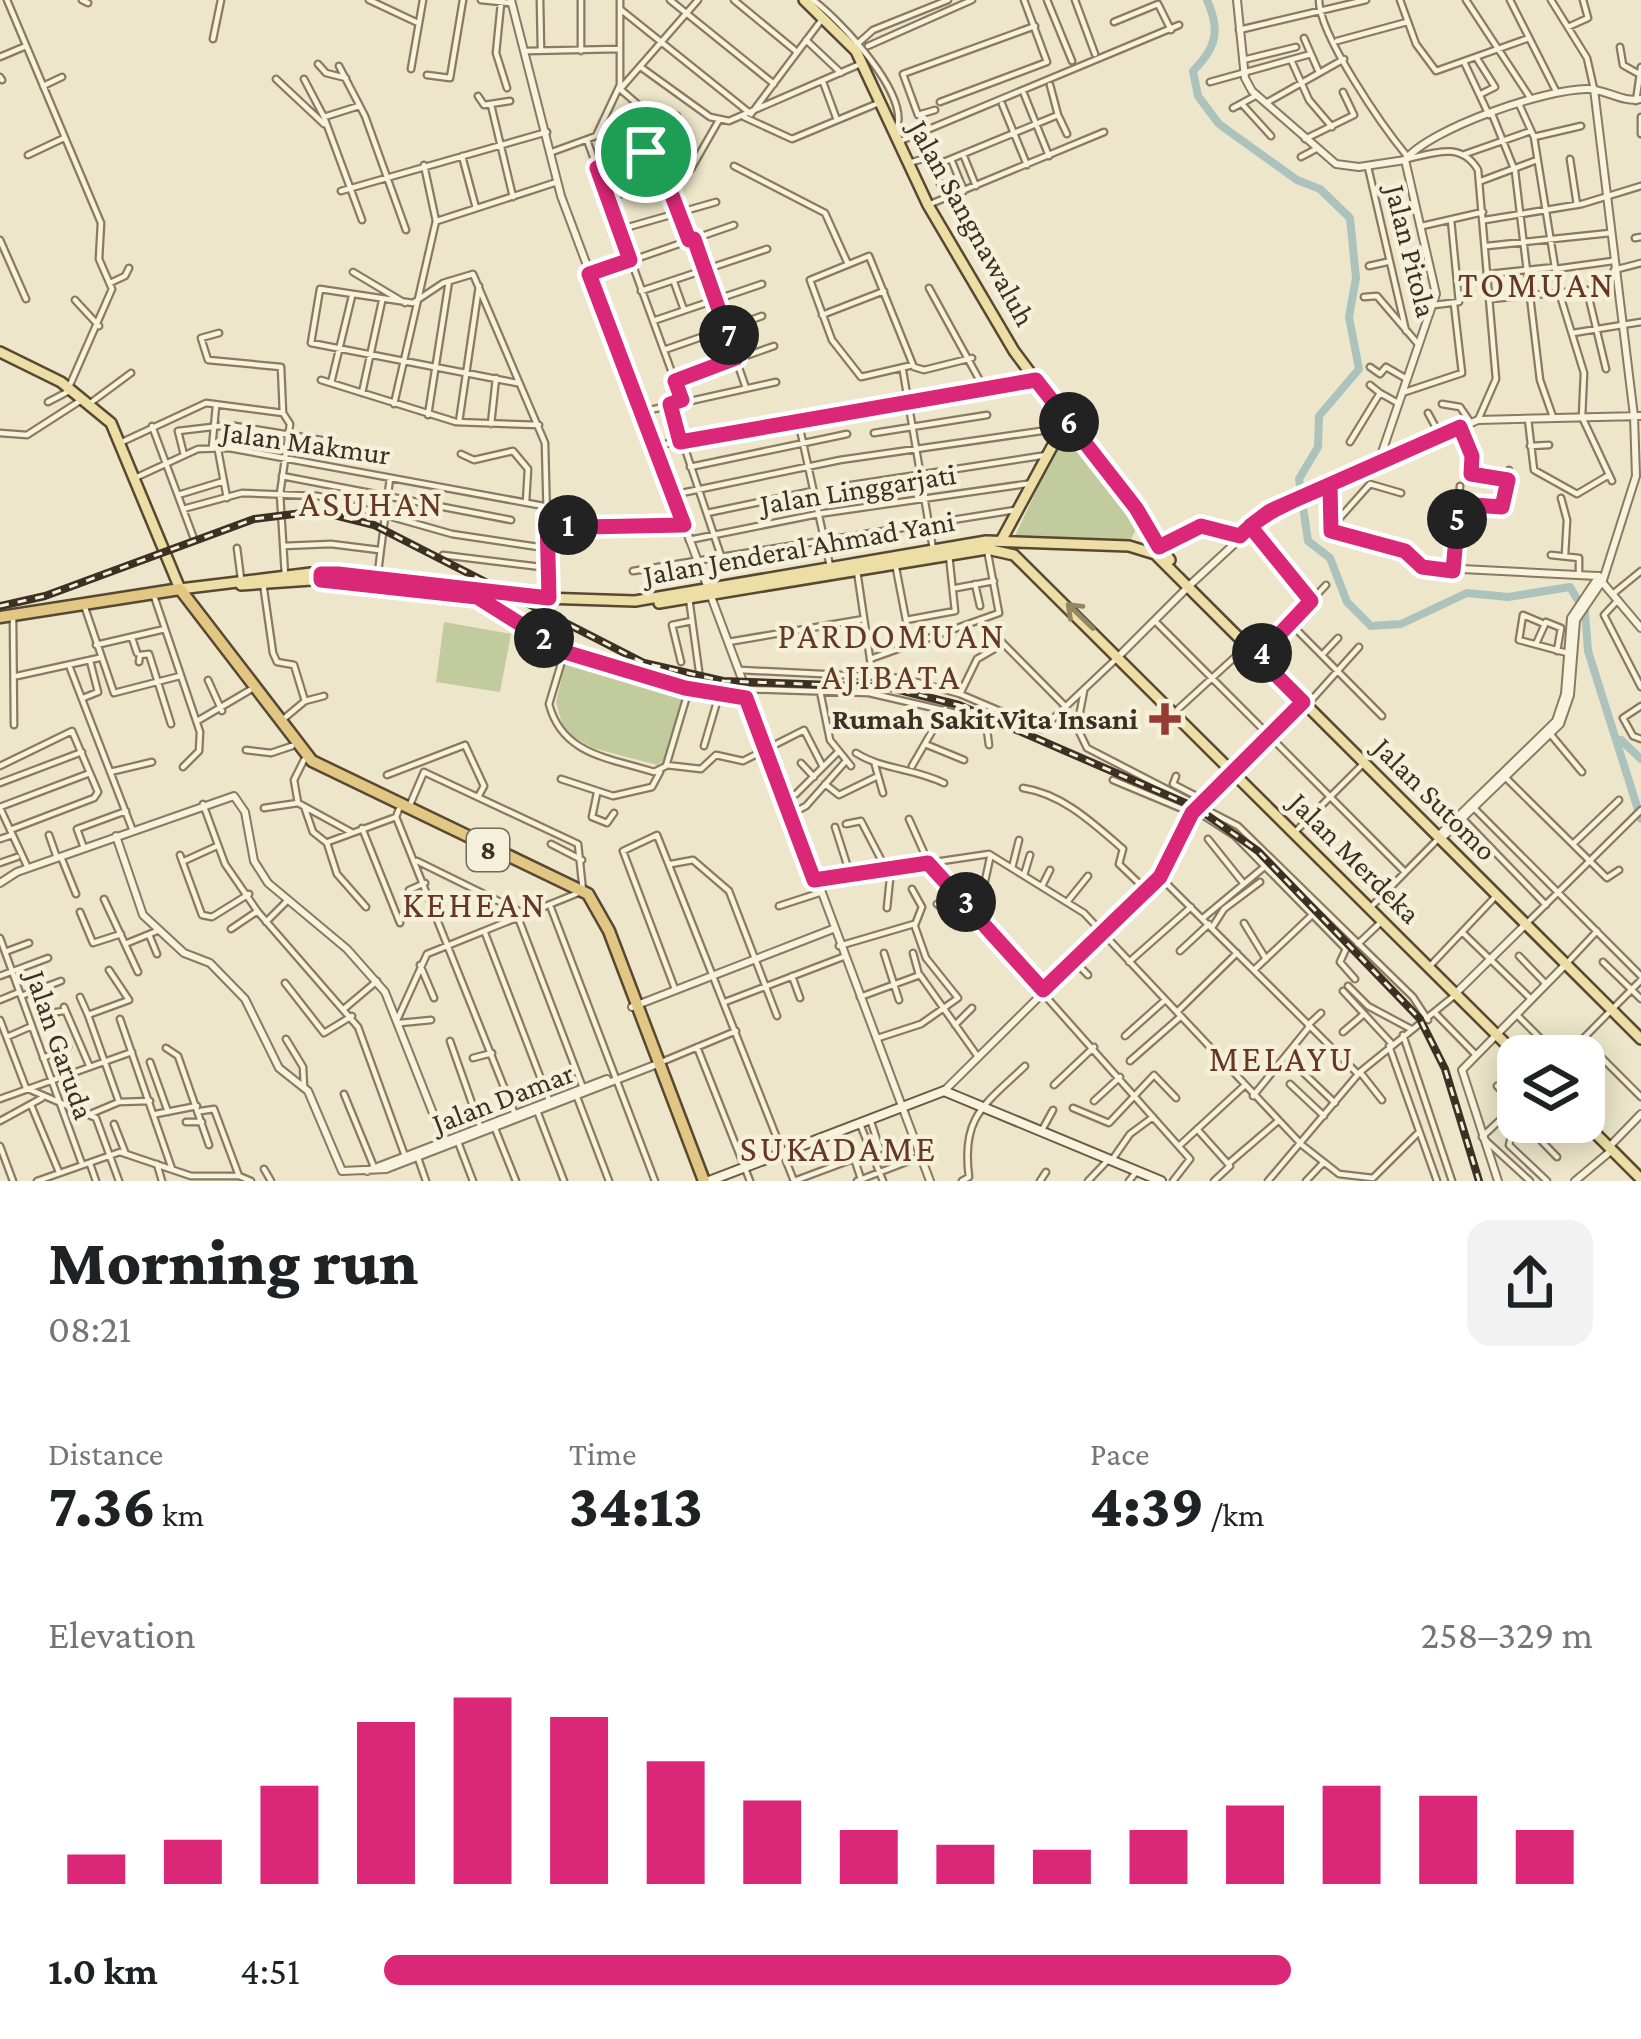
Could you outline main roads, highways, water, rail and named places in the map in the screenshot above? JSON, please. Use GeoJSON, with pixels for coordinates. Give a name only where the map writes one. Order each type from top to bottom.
{"type":"FeatureCollection","features":[{"type":"Feature","properties":{"kind":"highway"},"geometry":{"type":"LineString","coordinates":[[7,616],[177,590]]}},
{"type":"Feature","properties":{"kind":"highway","name":"8"},"geometry":{"type":"LineString","coordinates":[[177,590],[304,760],[402,811],[582,893],[597,917],[704,1181]]}},
{"type":"Feature","properties":{"kind":"highway","name":"8"},"geometry":{"type":"LineString","coordinates":[[177,590],[312,761],[402,811]]}},
{"type":"Feature","properties":{"kind":"main road","name":"Jalan Sangnawaluh"},"geometry":{"type":"LineString","coordinates":[[804,0],[861,51],[928,205],[1065,424],[1148,526],[1159,547]]}},
{"type":"Feature","properties":{"kind":"main road"},"geometry":{"type":"LineString","coordinates":[[0,352],[70,389],[111,423],[177,590]]}},
{"type":"Feature","properties":{"kind":"main road"},"geometry":{"type":"LineString","coordinates":[[1000,545],[1065,424]]}},
{"type":"Feature","properties":{"kind":"main road"},"geometry":{"type":"LineString","coordinates":[[1129,546],[1148,526]]}},
{"type":"Feature","properties":{"kind":"main road"},"geometry":{"type":"LineString","coordinates":[[1030,566],[1022,551],[1035,542]]}},
{"type":"Feature","properties":{"kind":"main road","name":"Jalan Jenderal Ahmad Yani"},"geometry":{"type":"LineString","coordinates":[[826,570],[1000,545]]}},
{"type":"Feature","properties":{"kind":"main road","name":"Jalan Jenderal Ahmad Yani"},"geometry":{"type":"LineString","coordinates":[[635,603],[1000,545]]}},
{"type":"Feature","properties":{"kind":"main road","name":"Jalan Sutomo"},"geometry":{"type":"LineString","coordinates":[[1000,545],[1129,546],[1155,554],[1641,1040]]}},
{"type":"Feature","properties":{"kind":"main road","name":"Jalan Merdeka"},"geometry":{"type":"LineString","coordinates":[[1000,545],[1030,566],[1497,1035]]}},
{"type":"Feature","properties":{"kind":"main road","name":"Jalan Sutomo"},"geometry":{"type":"LineString","coordinates":[[1159,547],[1192,588]]}},
{"type":"Feature","properties":{"kind":"main road","name":"Jalan Jenderal Ahmad Yani"},"geometry":{"type":"LineString","coordinates":[[177,590],[284,575],[610,602]]}},
{"type":"Feature","properties":{"kind":"main road","name":"Jalan Jenderal Ahmad Yani"},"geometry":{"type":"LineString","coordinates":[[177,590],[321,577]]}},
{"type":"Feature","properties":{"kind":"main road","name":"Jalan Jenderal Ahmad Yani"},"geometry":{"type":"LineString","coordinates":[[363,580],[477,597],[635,603],[689,598],[709,591]]}},
{"type":"Feature","properties":{"kind":"main road"},"geometry":{"type":"LineString","coordinates":[[704,1181],[944,1091],[1160,1181]]}},
{"type":"Feature","properties":{"kind":"main road"},"geometry":{"type":"LineString","coordinates":[[1601,1143],[1641,1179]]}},
{"type":"Feature","properties":{"kind":"waterway"},"geometry":{"type":"LineString","coordinates":[[1207,0],[1215,30],[1207,55],[1193,71],[1198,96],[1219,124],[1297,180],[1320,189],[1350,218],[1356,278],[1349,317],[1359,369],[1319,416],[1318,447],[1299,479],[1308,541],[1330,558],[1347,602],[1371,626],[1401,624],[1467,593],[1508,597],[1570,587],[1585,612],[1588,651],[1641,819]]}},
{"type":"Feature","properties":{"kind":"waterway"},"geometry":{"type":"LineString","coordinates":[[1621,740],[1641,759]]}},
{"type":"Feature","properties":{"kind":"railway"},"geometry":{"type":"LineString","coordinates":[[0,606],[45,596],[254,519],[318,511],[374,525],[644,663],[723,681],[887,687],[959,705],[1197,808],[1258,851],[1420,1019],[1445,1069],[1479,1181]]}},
{"type":"Feature","properties":{"kind":"place","name":"Rumah Sakit Vita Insani"},"geometry":{"type":"Point","coordinates":[1165,719]}},
{"type":"Feature","properties":{"kind":"district","name":"TOMUAN"},"geometry":{"type":"Point","coordinates":[1537,284]}},
{"type":"Feature","properties":{"kind":"district","name":"ASUHAN"},"geometry":{"type":"Point","coordinates":[372,503]}},
{"type":"Feature","properties":{"kind":"district","name":"PARDOMUAN AJIBATA"},"geometry":{"type":"Point","coordinates":[892,656]}},
{"type":"Feature","properties":{"kind":"district","name":"KEHEAN"},"geometry":{"type":"Point","coordinates":[475,904]}},
{"type":"Feature","properties":{"kind":"district","name":"MELAYU"},"geometry":{"type":"Point","coordinates":[1282,1058]}},
{"type":"Feature","properties":{"kind":"district","name":"SUKADAME"},"geometry":{"type":"Point","coordinates":[839,1148]}}]}
